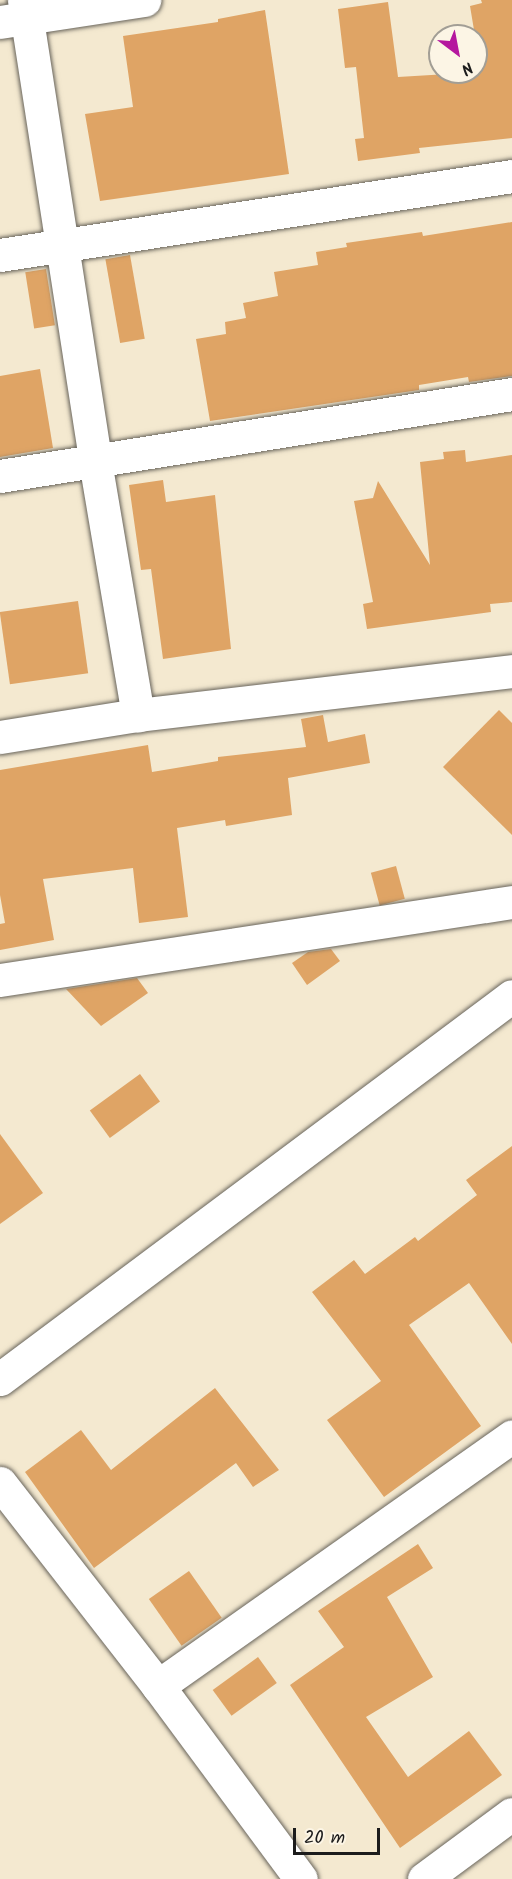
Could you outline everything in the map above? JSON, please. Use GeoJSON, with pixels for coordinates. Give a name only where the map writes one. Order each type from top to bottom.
{"type":"FeatureCollection","features":[{"type":"Feature","properties":{"kind":"street"},"geometry":{"type":"LineString","coordinates":[[138,715],[95,461],[62,245],[17,13],[144,0]]}},
{"type":"Feature","properties":{"kind":"street"},"geometry":{"type":"LineString","coordinates":[[0,255],[512,176]]}},
{"type":"Feature","properties":{"kind":"street"},"geometry":{"type":"LineString","coordinates":[[0,476],[512,394]]}},
{"type":"Feature","properties":{"kind":"street"},"geometry":{"type":"LineString","coordinates":[[0,737],[138,715],[512,672]]}},
{"type":"Feature","properties":{"kind":"street"},"geometry":{"type":"LineString","coordinates":[[0,980],[512,902]]}},
{"type":"Feature","properties":{"kind":"street"},"geometry":{"type":"LineString","coordinates":[[0,1379],[512,996]]}},
{"type":"Feature","properties":{"kind":"street"},"geometry":{"type":"LineString","coordinates":[[158,1686],[512,1436]]}},
{"type":"Feature","properties":{"kind":"street"},"geometry":{"type":"LineString","coordinates":[[0,1483],[158,1686],[301,1879]]}},
{"type":"Feature","properties":{"kind":"street"},"geometry":{"type":"LineString","coordinates":[[424,1879],[512,1814]]}},
{"type":"Feature","properties":{"kind":"building"},"geometry":{"type":"Polygon","coordinates":[[[481,0],[512,0],[512,138],[419,148],[420,153],[358,161],[355,139],[364,138],[356,67],[345,68],[338,9],[388,2],[398,77],[428,75],[428,84],[488,84],[488,24],[473,24],[470,6],[482,3],[481,0]]]}},
{"type":"Feature","properties":{"kind":"building"},"geometry":{"type":"Polygon","coordinates":[[[265,10],[289,174],[100,201],[85,114],[133,107],[123,36],[218,22],[218,19],[265,10]]]}},
{"type":"Feature","properties":{"kind":"building"},"geometry":{"type":"Polygon","coordinates":[[[512,222],[512,376],[469,382],[468,377],[419,385],[419,390],[210,421],[196,339],[226,334],[225,322],[246,318],[243,303],[278,296],[274,272],[318,265],[316,252],[347,247],[346,243],[422,232],[423,236],[512,222]]]}},
{"type":"Feature","properties":{"kind":"building"},"geometry":{"type":"Polygon","coordinates":[[[130,255],[145,339],[120,343],[105,259],[130,255]]]}},
{"type":"Feature","properties":{"kind":"building"},"geometry":{"type":"Polygon","coordinates":[[[46,269],[55,325],[34,329],[25,272],[46,269]]]}},
{"type":"Feature","properties":{"kind":"building"},"geometry":{"type":"Polygon","coordinates":[[[40,369],[53,448],[0,457],[0,376],[40,369]]]}},
{"type":"Feature","properties":{"kind":"building"},"geometry":{"type":"Polygon","coordinates":[[[465,450],[466,462],[512,455],[512,602],[490,604],[491,612],[367,629],[363,604],[373,602],[354,501],[373,498],[378,481],[430,565],[420,462],[444,459],[443,452],[465,450]]]}},
{"type":"Feature","properties":{"kind":"building"},"geometry":{"type":"Polygon","coordinates":[[[163,480],[166,502],[215,495],[231,649],[163,659],[151,569],[141,570],[129,485],[163,480]]]}},
{"type":"Feature","properties":{"kind":"building"},"geometry":{"type":"Polygon","coordinates":[[[78,601],[88,673],[10,684],[0,612],[78,601]]]}},
{"type":"Feature","properties":{"kind":"building"},"geometry":{"type":"Polygon","coordinates":[[[499,710],[512,723],[512,835],[443,767],[499,710]]]}},
{"type":"Feature","properties":{"kind":"building"},"geometry":{"type":"Polygon","coordinates":[[[323,715],[328,742],[365,734],[370,763],[288,778],[292,815],[226,826],[225,820],[177,828],[188,917],[139,923],[133,868],[43,879],[54,940],[0,950],[0,924],[5,923],[0,895],[0,770],[148,745],[152,772],[218,761],[218,757],[306,747],[301,719],[323,715]]]}},
{"type":"Feature","properties":{"kind":"building"},"geometry":{"type":"Polygon","coordinates":[[[396,866],[405,899],[380,906],[371,873],[396,866]]]}},
{"type":"Feature","properties":{"kind":"building"},"geometry":{"type":"Polygon","coordinates":[[[331,949],[340,961],[307,985],[292,963],[308,952],[331,949]]]}},
{"type":"Feature","properties":{"kind":"building"},"geometry":{"type":"Polygon","coordinates":[[[137,978],[148,993],[101,1026],[66,989],[137,978]]]}},
{"type":"Feature","properties":{"kind":"building"},"geometry":{"type":"Polygon","coordinates":[[[140,1074],[160,1102],[110,1138],[90,1110],[140,1074]]]}},
{"type":"Feature","properties":{"kind":"building"},"geometry":{"type":"Polygon","coordinates":[[[0,1134],[43,1193],[0,1224],[0,1134]]]}},
{"type":"Feature","properties":{"kind":"building"},"geometry":{"type":"Polygon","coordinates":[[[512,1146],[512,1344],[469,1283],[409,1325],[481,1426],[384,1497],[327,1420],[381,1381],[312,1292],[354,1260],[365,1274],[415,1237],[418,1241],[477,1195],[466,1180],[512,1146]]]}},
{"type":"Feature","properties":{"kind":"building"},"geometry":{"type":"Polygon","coordinates":[[[215,1388],[279,1470],[253,1487],[236,1463],[94,1568],[25,1472],[81,1430],[111,1470],[215,1388]]]}},
{"type":"Feature","properties":{"kind":"building"},"geometry":{"type":"Polygon","coordinates":[[[418,1544],[433,1568],[387,1597],[433,1677],[366,1717],[408,1777],[469,1731],[502,1775],[400,1848],[290,1685],[344,1647],[318,1611],[418,1544]]]}},
{"type":"Feature","properties":{"kind":"building"},"geometry":{"type":"Polygon","coordinates":[[[189,1571],[222,1618],[182,1646],[149,1599],[189,1571]]]}},
{"type":"Feature","properties":{"kind":"building"},"geometry":{"type":"Polygon","coordinates":[[[258,1657],[277,1683],[232,1716],[213,1690],[258,1657]]]}}]}
